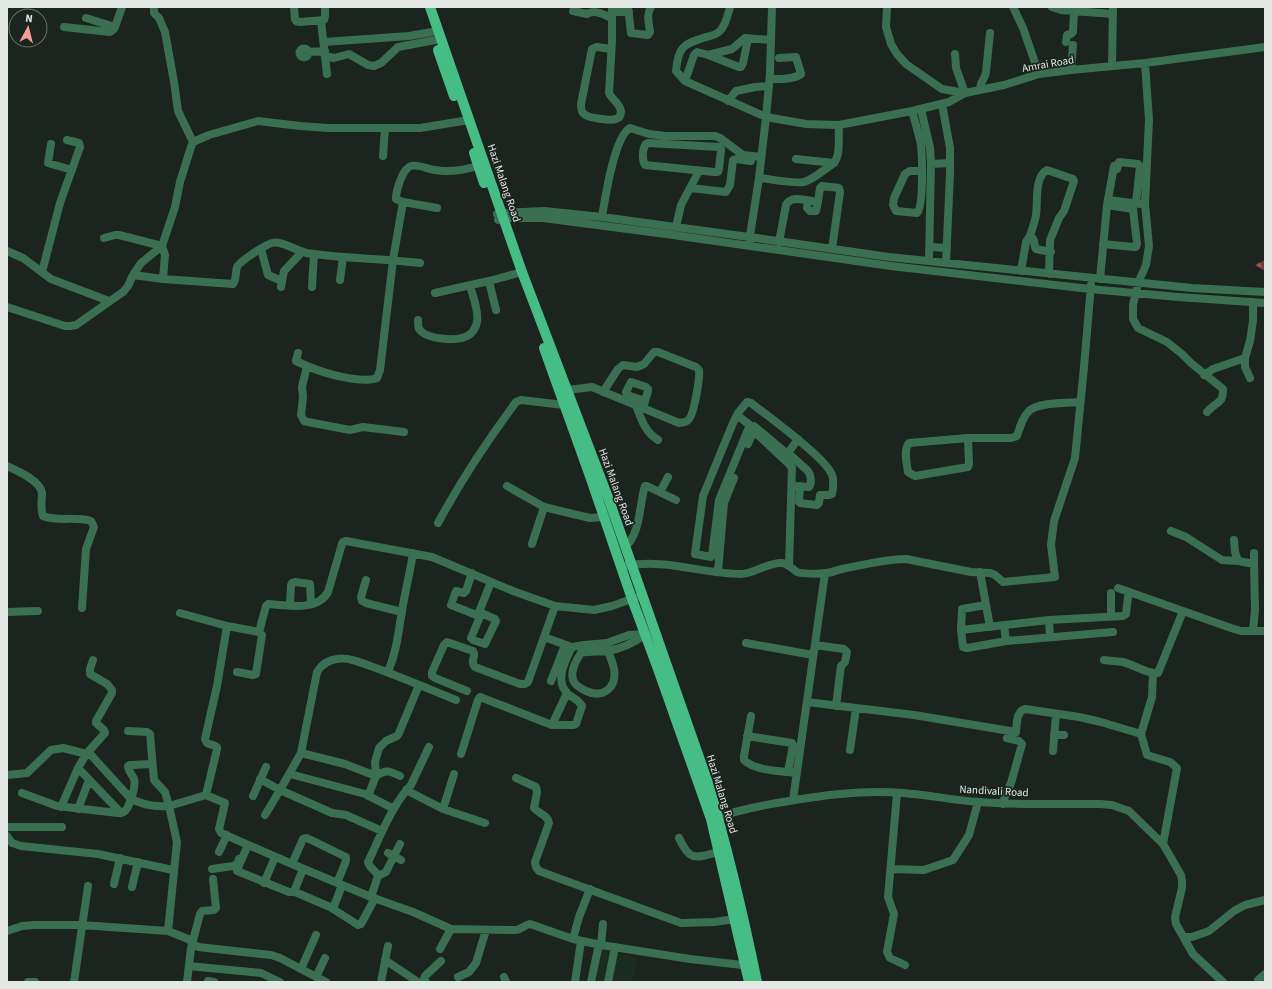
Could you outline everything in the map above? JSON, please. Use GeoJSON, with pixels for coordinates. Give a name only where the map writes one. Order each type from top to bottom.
{"type":"FeatureCollection","features":[{"type":"Feature","properties":{"kind":"main road","name":"Hazi Malang Road"},"geometry":{"type":"LineString","coordinates":[[423,7],[436,37],[567,403],[604,517],[626,566],[649,635],[679,714],[707,780],[718,852],[734,919],[749,966],[757,982]]}},
{"type":"Feature","properties":{"kind":"main road","name":"Hazi Malang Road"},"geometry":{"type":"LineString","coordinates":[[430,7],[436,37]]}},
{"type":"Feature","properties":{"kind":"main road","name":"Hazi Malang Road"},"geometry":{"type":"LineString","coordinates":[[466,121],[478,166],[500,216]]}},
{"type":"Feature","properties":{"kind":"main road","name":"Hazi Malang Road"},"geometry":{"type":"LineString","coordinates":[[520,272],[567,390],[567,403],[606,493],[625,547],[626,566]]}},
{"type":"Feature","properties":{"kind":"main road","name":"Hazi Malang Road"},"geometry":{"type":"LineString","coordinates":[[714,818],[745,928],[749,982]]}},
{"type":"Feature","properties":{"kind":"street"},"geometry":{"type":"LineString","coordinates":[[64,27],[110,32],[114,30],[122,7]]}},
{"type":"Feature","properties":{"kind":"street"},"geometry":{"type":"LineString","coordinates":[[7,306],[65,326],[71,326],[82,322],[123,292],[141,263],[162,246],[175,207],[180,182],[193,142],[178,111],[166,32],[154,13],[154,7]]}},
{"type":"Feature","properties":{"kind":"street"},"geometry":{"type":"LineString","coordinates":[[294,7],[295,19],[298,22],[321,21],[325,18],[325,7]]}},
{"type":"Feature","properties":{"kind":"street"},"geometry":{"type":"LineString","coordinates":[[573,11],[587,14],[592,11],[612,13],[629,9],[631,33],[648,35],[650,32],[647,15],[651,7]]}},
{"type":"Feature","properties":{"kind":"street"},"geometry":{"type":"LineString","coordinates":[[730,7],[724,25],[720,31],[684,45],[679,51],[676,62],[676,71],[685,81],[766,117],[806,124],[838,125],[912,111],[949,102],[965,93],[956,68],[955,54]]}},
{"type":"Feature","properties":{"kind":"street"},"geometry":{"type":"LineString","coordinates":[[748,246],[759,178],[770,83],[772,7]]}},
{"type":"Feature","properties":{"kind":"street","name":"Amrai Road"},"geometry":{"type":"LineString","coordinates":[[887,7],[886,27],[891,44],[906,64],[942,88],[965,93],[1004,85],[1039,74],[1144,63],[1265,47]]}},
{"type":"Feature","properties":{"kind":"street"},"geometry":{"type":"LineString","coordinates":[[1013,7],[1023,28],[1039,74]]}},
{"type":"Feature","properties":{"kind":"street"},"geometry":{"type":"LineString","coordinates":[[1052,7],[1061,10],[1074,11],[1113,10],[1112,66]]}},
{"type":"Feature","properties":{"kind":"street"},"geometry":{"type":"LineString","coordinates":[[1071,70],[1067,35],[1073,32],[1074,11]]}},
{"type":"Feature","properties":{"kind":"street"},"geometry":{"type":"LineString","coordinates":[[611,49],[597,47],[592,49],[581,104],[582,112],[585,115],[604,120],[617,119],[620,117],[622,111],[618,103],[610,98],[609,93],[612,41],[612,13]]}},
{"type":"Feature","properties":{"kind":"street"},"geometry":{"type":"LineString","coordinates":[[86,18],[115,27]]}},
{"type":"Feature","properties":{"kind":"street"},"geometry":{"type":"LineString","coordinates":[[321,21],[327,74]]}},
{"type":"Feature","properties":{"kind":"street"},"geometry":{"type":"LineString","coordinates":[[980,90],[980,84],[986,77],[990,33]]}},
{"type":"Feature","properties":{"kind":"street"},"geometry":{"type":"LineString","coordinates":[[324,42],[409,36],[436,37]]}},
{"type":"Feature","properties":{"kind":"street"},"geometry":{"type":"LineString","coordinates":[[308,52],[325,54],[334,58],[349,54],[368,65],[374,66],[381,63],[398,47],[436,37]]}},
{"type":"Feature","properties":{"kind":"street"},"geometry":{"type":"LineString","coordinates":[[685,81],[696,54],[700,53],[741,67],[748,38]]}},
{"type":"Feature","properties":{"kind":"street"},"geometry":{"type":"LineString","coordinates":[[708,56],[732,48],[743,39],[771,40]]}},
{"type":"Feature","properties":{"kind":"street"},"geometry":{"type":"LineString","coordinates":[[728,100],[736,91],[788,79],[801,74],[796,57],[780,58]]}},
{"type":"Feature","properties":{"kind":"street"},"geometry":{"type":"LineString","coordinates":[[1144,63],[1148,120],[1145,204],[1150,246],[1146,265],[1138,283],[1132,312],[1133,319],[1138,328],[1168,342],[1204,375],[1223,389],[1223,396],[1219,403],[1212,406],[1207,412]]}},
{"type":"Feature","properties":{"kind":"street"},"geometry":{"type":"LineString","coordinates":[[942,104],[949,138],[950,163],[946,263]]}},
{"type":"Feature","properties":{"kind":"street"},"geometry":{"type":"LineString","coordinates":[[921,109],[930,148],[931,164],[929,262]]}},
{"type":"Feature","properties":{"kind":"street"},"geometry":{"type":"LineString","coordinates":[[912,111],[921,144],[922,171],[922,190],[919,211],[913,213],[896,211],[893,205],[894,198],[905,174],[910,171],[922,171]]}},
{"type":"Feature","properties":{"kind":"street"},"geometry":{"type":"LineString","coordinates":[[193,142],[209,135],[258,121],[300,126],[385,128],[420,128],[466,121]]}},
{"type":"Feature","properties":{"kind":"street"},"geometry":{"type":"LineString","coordinates":[[759,178],[796,182],[804,182],[809,180],[834,163],[837,155],[838,125]]}},
{"type":"Feature","properties":{"kind":"street"},"geometry":{"type":"LineString","coordinates":[[383,156],[385,128]]}},
{"type":"Feature","properties":{"kind":"street"},"geometry":{"type":"LineString","coordinates":[[602,217],[612,163],[621,140],[630,128],[649,134],[665,136],[715,136],[743,154],[761,157]]}},
{"type":"Feature","properties":{"kind":"street"},"geometry":{"type":"LineString","coordinates":[[42,272],[60,203],[80,145],[78,142],[67,140]]}},
{"type":"Feature","properties":{"kind":"street"},"geometry":{"type":"LineString","coordinates":[[648,143],[721,148],[718,172],[699,171],[645,165],[643,162],[644,145],[648,143]]}},
{"type":"Feature","properties":{"kind":"street"},"geometry":{"type":"LineString","coordinates":[[51,144],[48,163],[72,170]]}},
{"type":"Feature","properties":{"kind":"street"},"geometry":{"type":"LineString","coordinates":[[796,159],[834,163]]}},
{"type":"Feature","properties":{"kind":"street"},"geometry":{"type":"LineString","coordinates":[[690,188],[726,192],[729,187],[733,160],[751,161]]}},
{"type":"Feature","properties":{"kind":"street"},"geometry":{"type":"LineString","coordinates":[[1100,279],[1114,166],[1118,166],[1120,162],[1138,164],[1140,166],[1136,203]]}},
{"type":"Feature","properties":{"kind":"street"},"geometry":{"type":"LineString","coordinates":[[931,164],[950,163]]}},
{"type":"Feature","properties":{"kind":"street"},"geometry":{"type":"LineString","coordinates":[[437,208],[398,201],[396,197],[403,173],[406,169],[411,166],[449,172],[478,166]]}},
{"type":"Feature","properties":{"kind":"street"},"geometry":{"type":"LineString","coordinates":[[1021,271],[1026,242],[1030,236],[1036,217],[1038,188],[1044,172],[1047,170],[1073,180],[1074,183],[1064,211],[1059,218],[1050,240],[1051,252],[1049,274]]}},
{"type":"Feature","properties":{"kind":"street"},"geometry":{"type":"LineString","coordinates":[[676,227],[681,205],[699,171]]}},
{"type":"Feature","properties":{"kind":"street"},"geometry":{"type":"LineString","coordinates":[[779,242],[788,201],[791,199],[818,202],[822,186],[839,188],[840,190],[832,249]]}},
{"type":"Feature","properties":{"kind":"street"},"geometry":{"type":"LineString","coordinates":[[298,353],[296,361],[318,371],[359,380],[371,380],[377,378],[380,370],[393,260],[403,202]]}},
{"type":"Feature","properties":{"kind":"street"},"geometry":{"type":"LineString","coordinates":[[1109,202],[1145,204]]}},
{"type":"Feature","properties":{"kind":"street"},"geometry":{"type":"LineString","coordinates":[[1103,246],[1136,247],[1137,244],[1133,209],[1109,202]]}},
{"type":"Feature","properties":{"kind":"street"},"geometry":{"type":"LineString","coordinates":[[500,216],[544,212],[602,217],[889,258],[1179,287],[1265,292]]}},
{"type":"Feature","properties":{"kind":"street"},"geometry":{"type":"LineString","coordinates":[[500,216],[543,218],[891,266],[1090,289],[1265,303]]}},
{"type":"Feature","properties":{"kind":"street"},"geometry":{"type":"LineString","coordinates":[[104,238],[119,235],[162,246]]}},
{"type":"Feature","properties":{"kind":"street"},"geometry":{"type":"LineString","coordinates":[[1030,236],[1035,242],[1036,249],[1051,252]]}},
{"type":"Feature","properties":{"kind":"street"},"geometry":{"type":"LineString","coordinates":[[133,275],[233,284],[239,264],[273,242],[302,252],[314,254],[420,263]]}},
{"type":"Feature","properties":{"kind":"street"},"geometry":{"type":"LineString","coordinates":[[162,246],[165,255],[163,278]]}},
{"type":"Feature","properties":{"kind":"street"},"geometry":{"type":"LineString","coordinates":[[1103,246],[1140,253]]}},
{"type":"Feature","properties":{"kind":"street"},"geometry":{"type":"LineString","coordinates":[[930,247],[947,248]]}},
{"type":"Feature","properties":{"kind":"street"},"geometry":{"type":"LineString","coordinates":[[260,249],[268,275],[282,284],[284,271],[302,252]]}},
{"type":"Feature","properties":{"kind":"street"},"geometry":{"type":"LineString","coordinates":[[7,251],[23,258],[51,279],[109,301]]}},
{"type":"Feature","properties":{"kind":"street"},"geometry":{"type":"LineString","coordinates":[[312,287],[314,254]]}},
{"type":"Feature","properties":{"kind":"street"},"geometry":{"type":"LineString","coordinates":[[340,280],[343,257]]}},
{"type":"Feature","properties":{"kind":"street"},"geometry":{"type":"LineString","coordinates":[[435,293],[489,282],[520,272]]}},
{"type":"Feature","properties":{"kind":"street"},"geometry":{"type":"LineString","coordinates":[[626,566],[646,563],[666,564],[706,571],[742,574],[776,563],[782,563],[800,573],[825,573],[898,559],[913,560],[971,572],[990,573],[995,575],[1003,582],[1055,577],[1051,545],[1054,521],[1075,458],[1091,278]]}},
{"type":"Feature","properties":{"kind":"street"},"geometry":{"type":"LineString","coordinates":[[489,282],[496,310]]}},
{"type":"Feature","properties":{"kind":"street"},"geometry":{"type":"LineString","coordinates":[[418,320],[419,328],[431,337],[454,339],[468,335],[476,327],[478,319],[470,286]]}},
{"type":"Feature","properties":{"kind":"street"},"geometry":{"type":"LineString","coordinates":[[1178,297],[1179,287]]}},
{"type":"Feature","properties":{"kind":"street"},"geometry":{"type":"LineString","coordinates":[[1250,378],[1244,367],[1253,320],[1253,302]]}},
{"type":"Feature","properties":{"kind":"street"},"geometry":{"type":"LineString","coordinates":[[567,390],[592,387],[603,392],[641,405],[679,422],[688,421],[695,404],[700,372],[698,368],[658,352],[654,352],[644,364],[637,367],[623,365],[618,369],[603,392]]}},
{"type":"Feature","properties":{"kind":"street"},"geometry":{"type":"LineString","coordinates":[[1204,375],[1213,369],[1245,358]]}},
{"type":"Feature","properties":{"kind":"street"},"geometry":{"type":"LineString","coordinates":[[308,366],[302,387],[303,397],[301,415],[304,421],[350,430],[363,427],[404,432]]}},
{"type":"Feature","properties":{"kind":"street"},"geometry":{"type":"LineString","coordinates":[[438,523],[452,496],[482,448],[516,402],[521,400],[567,403]]}},
{"type":"Feature","properties":{"kind":"street"},"geometry":{"type":"LineString","coordinates":[[717,542],[712,556],[695,554],[703,496],[737,415],[747,402],[750,402],[798,439],[827,466],[833,476],[832,494],[820,495],[819,503],[817,505],[799,502],[800,486]]}},
{"type":"Feature","properties":{"kind":"street"},"geometry":{"type":"LineString","coordinates":[[968,438],[968,467],[915,476],[908,472],[906,446],[909,443],[968,438],[1011,438],[1017,436],[1022,420],[1030,410],[1040,405],[1080,402]]}},
{"type":"Feature","properties":{"kind":"street"},"geometry":{"type":"LineString","coordinates":[[641,405],[646,429],[651,436],[658,440]]}},
{"type":"Feature","properties":{"kind":"street"},"geometry":{"type":"LineString","coordinates":[[737,415],[753,434],[775,448],[784,451]]}},
{"type":"Feature","properties":{"kind":"street"},"geometry":{"type":"LineString","coordinates":[[718,571],[717,542],[721,506],[719,500],[726,490],[743,450],[753,434]]}},
{"type":"Feature","properties":{"kind":"street"},"geometry":{"type":"LineString","coordinates":[[792,486],[810,487],[809,472],[788,453],[798,439]]}},
{"type":"Feature","properties":{"kind":"street"},"geometry":{"type":"LineString","coordinates":[[775,448],[792,468],[788,565]]}},
{"type":"Feature","properties":{"kind":"street"},"geometry":{"type":"LineString","coordinates":[[7,466],[28,477],[39,486],[42,492],[41,510],[43,516],[50,518],[84,519],[91,521],[94,527],[86,549],[82,608]]}},
{"type":"Feature","properties":{"kind":"street"},"geometry":{"type":"LineString","coordinates":[[792,468],[809,472]]}},
{"type":"Feature","properties":{"kind":"street"},"geometry":{"type":"LineString","coordinates":[[660,492],[668,477]]}},
{"type":"Feature","properties":{"kind":"street"},"geometry":{"type":"LineString","coordinates":[[507,486],[544,507],[590,518],[604,517]]}},
{"type":"Feature","properties":{"kind":"street"},"geometry":{"type":"LineString","coordinates":[[625,547],[630,542],[636,528],[645,486],[648,486],[676,500]]}},
{"type":"Feature","properties":{"kind":"street"},"geometry":{"type":"LineString","coordinates":[[532,544],[544,507]]}},
{"type":"Feature","properties":{"kind":"street"},"geometry":{"type":"LineString","coordinates":[[1171,531],[1186,537],[1222,560],[1254,564]]}},
{"type":"Feature","properties":{"kind":"street"},"geometry":{"type":"LineString","coordinates":[[1234,540],[1238,562]]}},
{"type":"Feature","properties":{"kind":"street"},"geometry":{"type":"LineString","coordinates":[[237,672],[253,675],[256,674],[262,637],[259,632],[266,605],[302,606],[321,600],[326,596],[343,542],[346,541],[432,557],[491,582],[555,606],[594,610],[637,598]]}},
{"type":"Feature","properties":{"kind":"street"},"geometry":{"type":"LineString","coordinates":[[388,672],[396,650],[414,553]]}},
{"type":"Feature","properties":{"kind":"street"},"geometry":{"type":"LineString","coordinates":[[1253,631],[1255,610],[1254,553]]}},
{"type":"Feature","properties":{"kind":"street"},"geometry":{"type":"LineString","coordinates":[[980,572],[990,627]]}},
{"type":"Feature","properties":{"kind":"street"},"geometry":{"type":"LineString","coordinates":[[472,573],[466,591],[464,593],[456,592],[451,605],[452,606],[479,614],[491,582]]}},
{"type":"Feature","properties":{"kind":"street"},"geometry":{"type":"LineString","coordinates":[[793,800],[825,573]]}},
{"type":"Feature","properties":{"kind":"street"},"geometry":{"type":"LineString","coordinates":[[366,580],[361,597],[362,601],[402,612]]}},
{"type":"Feature","properties":{"kind":"street"},"geometry":{"type":"LineString","coordinates":[[290,605],[291,585],[295,582],[310,584],[310,604]]}},
{"type":"Feature","properties":{"kind":"street"},"geometry":{"type":"LineString","coordinates":[[1111,616],[1114,591],[1183,611],[1241,631],[1265,631]]}},
{"type":"Feature","properties":{"kind":"street"},"geometry":{"type":"LineString","coordinates":[[961,630],[1049,620],[1123,616],[1126,614],[1128,597]]}},
{"type":"Feature","properties":{"kind":"street"},"geometry":{"type":"LineString","coordinates":[[986,605],[962,608],[961,630],[964,647],[966,648],[1006,641],[1113,632]]}},
{"type":"Feature","properties":{"kind":"street"},"geometry":{"type":"LineString","coordinates":[[468,691],[432,676],[432,672],[444,645],[447,642],[473,650],[475,656],[472,664],[475,667],[520,684],[525,684],[528,682],[555,606]]}},
{"type":"Feature","properties":{"kind":"street"},"geometry":{"type":"LineString","coordinates":[[7,612],[38,611]]}},
{"type":"Feature","properties":{"kind":"street"},"geometry":{"type":"LineString","coordinates":[[1104,660],[1123,662],[1158,673],[1183,611]]}},
{"type":"Feature","properties":{"kind":"street"},"geometry":{"type":"LineString","coordinates":[[180,613],[227,626],[259,632]]}},
{"type":"Feature","properties":{"kind":"street"},"geometry":{"type":"LineString","coordinates":[[1049,620],[1050,637]]}},
{"type":"Feature","properties":{"kind":"street"},"geometry":{"type":"LineString","coordinates":[[1004,625],[1006,641]]}},
{"type":"Feature","properties":{"kind":"street"},"geometry":{"type":"LineString","coordinates":[[206,795],[217,747],[215,745],[208,744],[205,739],[217,686],[227,626]]}},
{"type":"Feature","properties":{"kind":"street"},"geometry":{"type":"LineString","coordinates":[[544,637],[569,646],[607,643],[629,635],[649,635]]}},
{"type":"Feature","properties":{"kind":"street"},"geometry":{"type":"LineString","coordinates":[[629,648],[649,635]]}},
{"type":"Feature","properties":{"kind":"street"},"geometry":{"type":"LineString","coordinates":[[608,651],[614,669],[614,680],[607,691],[599,694],[592,694],[577,686],[572,676],[578,657],[581,653],[608,651],[633,643],[649,635]]}},
{"type":"Feature","properties":{"kind":"street"},"geometry":{"type":"LineString","coordinates":[[746,643],[814,656]]}},
{"type":"Feature","properties":{"kind":"street"},"geometry":{"type":"LineString","coordinates":[[815,645],[844,649],[847,652],[845,662],[841,666],[836,706]]}},
{"type":"Feature","properties":{"kind":"street"},"geometry":{"type":"LineString","coordinates":[[551,681],[569,646]]}},
{"type":"Feature","properties":{"kind":"street"},"geometry":{"type":"LineString","coordinates":[[461,754],[480,697],[552,726],[574,726],[577,722],[582,706],[567,693],[562,685],[560,675],[569,646]]}},
{"type":"Feature","properties":{"kind":"street"},"geometry":{"type":"LineString","coordinates":[[265,815],[302,753],[317,672],[322,665],[329,661],[348,659],[388,672],[456,700]]}},
{"type":"Feature","properties":{"kind":"street"},"geometry":{"type":"LineString","coordinates":[[61,807],[78,768],[87,754],[104,735],[104,730],[96,721],[112,693],[111,687],[90,674],[93,660]]}},
{"type":"Feature","properties":{"kind":"street"},"geometry":{"type":"LineString","coordinates":[[1154,673],[1152,697],[1141,734],[1147,755],[1170,762],[1177,768],[1163,844]]}},
{"type":"Feature","properties":{"kind":"street"},"geometry":{"type":"LineString","coordinates":[[368,796],[376,776],[375,762],[379,748],[386,741],[397,736],[399,733],[419,685]]}},
{"type":"Feature","properties":{"kind":"street"},"geometry":{"type":"LineString","coordinates":[[552,726],[567,693]]}},
{"type":"Feature","properties":{"kind":"street"},"geometry":{"type":"LineString","coordinates":[[807,702],[836,706],[870,716]]}},
{"type":"Feature","properties":{"kind":"street"},"geometry":{"type":"LineString","coordinates":[[856,711],[914,715],[1016,732],[1018,714],[1021,710],[1025,709],[1101,722],[1141,734]]}},
{"type":"Feature","properties":{"kind":"street"},"geometry":{"type":"LineString","coordinates":[[850,750],[856,711]]}},
{"type":"Feature","properties":{"kind":"street"},"geometry":{"type":"LineString","coordinates":[[1053,751],[1056,714]]}},
{"type":"Feature","properties":{"kind":"street"},"geometry":{"type":"LineString","coordinates":[[750,716],[744,760],[752,766],[759,768],[797,773]]}},
{"type":"Feature","properties":{"kind":"street"},"geometry":{"type":"LineString","coordinates":[[128,731],[147,732],[150,734],[154,780],[165,792],[177,842],[168,931]]}},
{"type":"Feature","properties":{"kind":"street"},"geometry":{"type":"LineString","coordinates":[[1054,735],[1064,735]]}},
{"type":"Feature","properties":{"kind":"street"},"geometry":{"type":"LineString","coordinates":[[747,736],[792,743],[793,745],[788,772]]}},
{"type":"Feature","properties":{"kind":"street"},"geometry":{"type":"LineString","coordinates":[[1003,804],[1011,783],[1022,744],[1019,741],[1007,738]]}},
{"type":"Feature","properties":{"kind":"street"},"geometry":{"type":"LineString","coordinates":[[378,876],[369,866],[368,862],[382,831],[406,790],[411,785],[429,747]]}},
{"type":"Feature","properties":{"kind":"street"},"geometry":{"type":"LineString","coordinates":[[7,775],[27,773],[51,750],[63,748],[91,755],[131,799],[147,805],[169,806],[206,795],[225,803],[219,828],[221,833],[303,869],[413,912],[452,929],[518,930],[526,924],[530,924],[573,939],[600,945],[690,959],[749,966]]}},
{"type":"Feature","properties":{"kind":"street"},"geometry":{"type":"LineString","coordinates":[[302,753],[345,764],[376,776],[386,771],[390,771],[400,776]]}},
{"type":"Feature","properties":{"kind":"street"},"geometry":{"type":"LineString","coordinates":[[22,793],[61,807],[121,813],[128,809],[135,789],[135,784],[128,770],[128,766],[152,764]]}},
{"type":"Feature","properties":{"kind":"street"},"geometry":{"type":"LineString","coordinates":[[253,796],[266,767]]}},
{"type":"Feature","properties":{"kind":"street"},"geometry":{"type":"LineString","coordinates":[[78,768],[121,813]]}},
{"type":"Feature","properties":{"kind":"street"},"geometry":{"type":"LineString","coordinates":[[290,774],[368,796],[394,810]]}},
{"type":"Feature","properties":{"kind":"street"},"geometry":{"type":"LineString","coordinates":[[443,809],[454,774]]}},
{"type":"Feature","properties":{"kind":"street"},"geometry":{"type":"LineString","coordinates":[[516,778],[536,788],[537,792],[534,808],[549,819],[535,862],[539,871],[681,922],[714,922],[734,919]]}},
{"type":"Feature","properties":{"kind":"street"},"geometry":{"type":"LineString","coordinates":[[260,779],[280,790],[332,813],[346,815],[382,831]]}},
{"type":"Feature","properties":{"kind":"street"},"geometry":{"type":"LineString","coordinates":[[78,809],[89,780]]}},
{"type":"Feature","properties":{"kind":"street"},"geometry":{"type":"LineString","coordinates":[[406,790],[443,809],[485,823]]}},
{"type":"Feature","properties":{"kind":"street","name":"Nandivali Road"},"geometry":{"type":"LineString","coordinates":[[714,818],[751,808],[793,800],[850,793],[897,793],[1003,804],[1112,805],[1130,811],[1163,844],[1181,875],[1182,888],[1175,917],[1176,924],[1193,954],[1223,982]]}},
{"type":"Feature","properties":{"kind":"street"},"geometry":{"type":"LineString","coordinates":[[897,793],[888,897],[894,914],[887,952],[890,958],[905,965]]}},
{"type":"Feature","properties":{"kind":"street"},"geometry":{"type":"LineString","coordinates":[[891,869],[924,870],[953,860],[969,835],[978,802]]}},
{"type":"Feature","properties":{"kind":"street"},"geometry":{"type":"LineString","coordinates":[[7,827],[62,826]]}},
{"type":"Feature","properties":{"kind":"street"},"geometry":{"type":"LineString","coordinates":[[7,836],[12,843],[21,846],[98,854],[173,870]]}},
{"type":"Feature","properties":{"kind":"street"},"geometry":{"type":"LineString","coordinates":[[220,853],[227,836]]}},
{"type":"Feature","properties":{"kind":"street"},"geometry":{"type":"LineString","coordinates":[[292,864],[303,839],[307,838],[346,857],[333,909]]}},
{"type":"Feature","properties":{"kind":"street"},"geometry":{"type":"LineString","coordinates":[[679,838],[684,850],[691,856],[700,856],[718,852]]}},
{"type":"Feature","properties":{"kind":"street"},"geometry":{"type":"LineString","coordinates":[[247,844],[237,871],[264,883],[289,892],[294,892],[333,909],[359,925],[361,924],[373,897],[378,876]]}},
{"type":"Feature","properties":{"kind":"street"},"geometry":{"type":"LineString","coordinates":[[212,869],[236,865],[247,844]]}},
{"type":"Feature","properties":{"kind":"street"},"geometry":{"type":"LineString","coordinates":[[378,876],[386,872],[400,844]]}},
{"type":"Feature","properties":{"kind":"street"},"geometry":{"type":"LineString","coordinates":[[264,883],[275,857]]}},
{"type":"Feature","properties":{"kind":"street"},"geometry":{"type":"LineString","coordinates":[[114,884],[120,858]]}},
{"type":"Feature","properties":{"kind":"street"},"geometry":{"type":"LineString","coordinates":[[132,887],[138,862]]}},
{"type":"Feature","properties":{"kind":"street"},"geometry":{"type":"LineString","coordinates":[[294,892],[303,869]]}},
{"type":"Feature","properties":{"kind":"street"},"geometry":{"type":"LineString","coordinates":[[187,982],[191,948],[200,912],[214,910],[216,908],[213,879]]}},
{"type":"Feature","properties":{"kind":"street"},"geometry":{"type":"LineString","coordinates":[[74,982],[81,925],[88,886]]}},
{"type":"Feature","properties":{"kind":"street"},"geometry":{"type":"LineString","coordinates":[[573,939],[579,917],[590,890]]}},
{"type":"Feature","properties":{"kind":"street"},"geometry":{"type":"LineString","coordinates":[[1184,937],[1192,937],[1209,931],[1234,911],[1245,905],[1265,900]]}},
{"type":"Feature","properties":{"kind":"street"},"geometry":{"type":"LineString","coordinates":[[592,982],[604,924]]}},
{"type":"Feature","properties":{"kind":"street"},"geometry":{"type":"LineString","coordinates":[[7,931],[22,926],[35,925],[81,925],[168,931],[188,940],[198,947],[280,958],[326,982]]}},
{"type":"Feature","properties":{"kind":"street"},"geometry":{"type":"LineString","coordinates":[[440,949],[452,929]]}},
{"type":"Feature","properties":{"kind":"street"},"geometry":{"type":"LineString","coordinates":[[458,976],[470,972],[476,963],[486,930]]}},
{"type":"Feature","properties":{"kind":"street"},"geometry":{"type":"LineString","coordinates":[[301,969],[316,935]]}},
{"type":"Feature","properties":{"kind":"street"},"geometry":{"type":"LineString","coordinates":[[575,982],[581,941]]}},
{"type":"Feature","properties":{"kind":"street"},"geometry":{"type":"LineString","coordinates":[[381,982],[388,946]]}},
{"type":"Feature","properties":{"kind":"street"},"geometry":{"type":"LineString","coordinates":[[608,982],[615,947]]}},
{"type":"Feature","properties":{"kind":"street"},"geometry":{"type":"LineString","coordinates":[[316,977],[325,958]]}},
{"type":"Feature","properties":{"kind":"street"},"geometry":{"type":"LineString","coordinates":[[385,960],[418,982]]}},
{"type":"Feature","properties":{"kind":"street"},"geometry":{"type":"LineString","coordinates":[[426,982],[424,978],[425,976],[441,961]]}},
{"type":"Feature","properties":{"kind":"street"},"geometry":{"type":"LineString","coordinates":[[189,966],[261,973],[280,982]]}},
{"type":"Feature","properties":{"kind":"street"},"geometry":{"type":"LineString","coordinates":[[1259,982],[1258,980],[1265,974]]}},
{"type":"Feature","properties":{"kind":"street"},"geometry":{"type":"LineString","coordinates":[[28,982],[35,982]]}},
{"type":"Feature","properties":{"kind":"shaded area"},"geometry":{"type":"Polygon","coordinates":[[[601,949],[637,958],[635,973],[629,982],[596,982],[601,949]]]}},
{"type":"Feature","properties":{"kind":"green space"},"geometry":{"type":"Polygon","coordinates":[[[1265,260],[1265,271],[1255,265],[1265,260]]]}}]}
